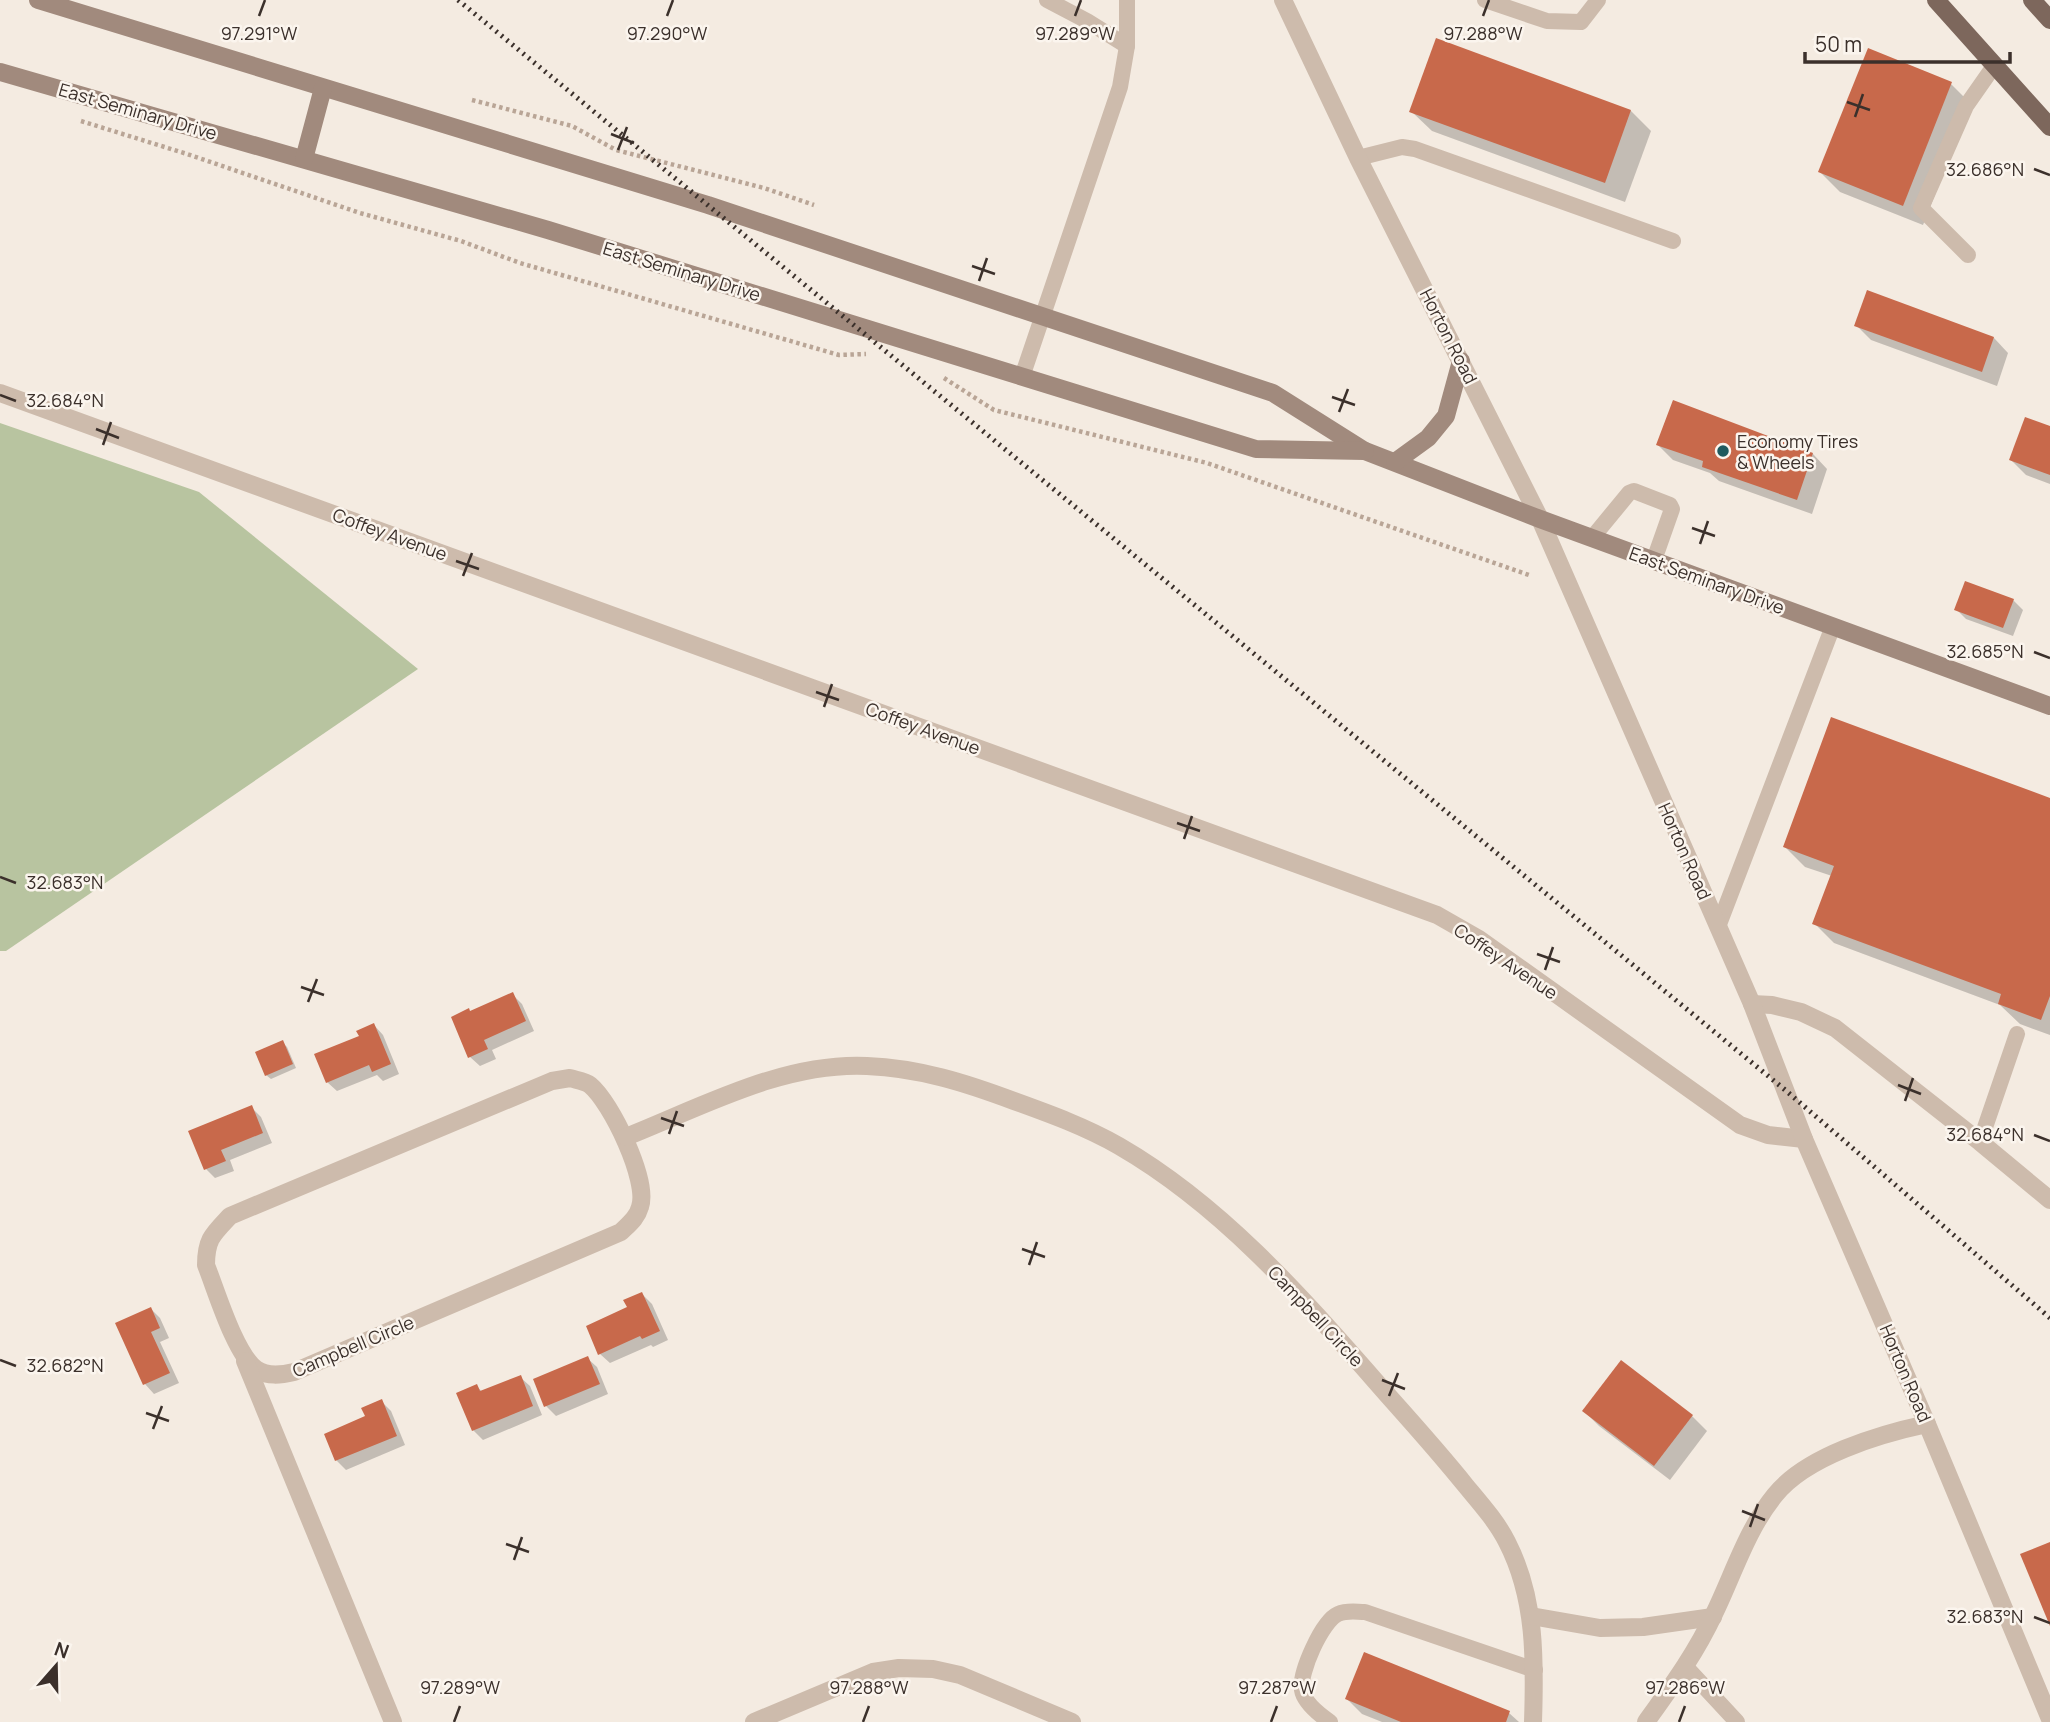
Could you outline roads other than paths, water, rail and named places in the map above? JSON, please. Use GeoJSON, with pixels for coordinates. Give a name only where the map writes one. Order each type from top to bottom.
{"type":"FeatureCollection","features":[{"type":"Feature","properties":{"kind":"main road","name":"East Seminary Drive"},"geometry":{"type":"LineString","coordinates":[[38,0],[708,205],[1273,394],[1365,451],[1540,519],[2050,706]]}},
{"type":"Feature","properties":{"kind":"main road"},"geometry":{"type":"LineString","coordinates":[[1936,0],[2050,127]]}},
{"type":"Feature","properties":{"kind":"main road"},"geometry":{"type":"LineString","coordinates":[[2032,0],[2050,20]]}},
{"type":"Feature","properties":{"kind":"main road","name":"East Seminary Drive"},"geometry":{"type":"LineString","coordinates":[[0,72],[561,234],[1256,449],[1365,451]]}},
{"type":"Feature","properties":{"kind":"main road"},"geometry":{"type":"LineString","coordinates":[[304,159],[323,88]]}},
{"type":"Feature","properties":{"kind":"main road"},"geometry":{"type":"LineString","coordinates":[[1395,462],[1427,438],[1446,416],[1461,361]]}},
{"type":"Feature","properties":{"kind":"street","name":"Horton Road"},"geometry":{"type":"LineString","coordinates":[[1283,0],[1358,158],[1540,519],[1752,1004],[1804,1139],[2050,1719]]}},
{"type":"Feature","properties":{"kind":"street","name":"Coffey Avenue"},"geometry":{"type":"LineString","coordinates":[[0,393],[1437,915],[1479,939],[1740,1125],[1768,1135],[1804,1139]]}},
{"type":"Feature","properties":{"kind":"street"},"geometry":{"type":"LineString","coordinates":[[1752,1004],[1772,1005],[1801,1012],[1835,1028],[2050,1200]]}},
{"type":"Feature","properties":{"kind":"street","name":"Campbell Circle"},"geometry":{"type":"LineString","coordinates":[[626,1137],[768,1080],[807,1070],[865,1066],[914,1070],[958,1082],[1063,1119],[1117,1145],[1180,1186],[1290,1285],[1486,1510],[1508,1543],[1531,1616],[1535,1670],[1533,1722]]}},
{"type":"Feature","properties":{"kind":"street","name":"Campbell Circle"},"geometry":{"type":"LineString","coordinates":[[570,1078],[589,1084],[626,1137],[642,1194],[641,1205],[634,1220],[621,1232],[293,1373],[267,1374],[256,1369],[241,1351],[206,1265],[206,1250],[211,1236],[230,1216],[552,1081],[570,1078]]}},
{"type":"Feature","properties":{"kind":"street"},"geometry":{"type":"LineString","coordinates":[[241,1351],[393,1722]]}},
{"type":"Feature","properties":{"kind":"street"},"geometry":{"type":"LineString","coordinates":[[1646,1722],[1686,1667],[1753,1531],[1775,1494],[1805,1469],[1838,1452],[1881,1434],[1927,1424]]}},
{"type":"Feature","properties":{"kind":"street"},"geometry":{"type":"LineString","coordinates":[[1531,1616],[1600,1628],[1643,1626],[1713,1616]]}},
{"type":"Feature","properties":{"kind":"street"},"geometry":{"type":"LineString","coordinates":[[754,1722],[873,1672],[899,1668],[933,1669],[960,1675],[1072,1722]]}},
{"type":"Feature","properties":{"kind":"lane"},"geometry":{"type":"LineString","coordinates":[[1046,0],[1087,20],[1127,46]]}},
{"type":"Feature","properties":{"kind":"lane"},"geometry":{"type":"LineString","coordinates":[[1022,377],[1120,87],[1127,46],[1127,0]]}},
{"type":"Feature","properties":{"kind":"lane"},"geometry":{"type":"LineString","coordinates":[[1485,0],[1547,21],[1581,22],[1598,0]]}},
{"type":"Feature","properties":{"kind":"lane"},"geometry":{"type":"LineString","coordinates":[[1968,255],[1921,208],[1966,106],[1994,66]]}},
{"type":"Feature","properties":{"kind":"lane"},"geometry":{"type":"LineString","coordinates":[[1358,158],[1402,147],[1415,149],[1673,241]]}},
{"type":"Feature","properties":{"kind":"lane"},"geometry":{"type":"LineString","coordinates":[[1592,538],[1629,493],[1634,491],[1670,505],[1672,509],[1654,560]]}},
{"type":"Feature","properties":{"kind":"lane"},"geometry":{"type":"LineString","coordinates":[[1718,927],[1833,626]]}},
{"type":"Feature","properties":{"kind":"lane"},"geometry":{"type":"LineString","coordinates":[[1980,1142],[2017,1034]]}},
{"type":"Feature","properties":{"kind":"lane"},"geometry":{"type":"LineString","coordinates":[[1330,1722],[1306,1699],[1302,1680],[1327,1622],[1338,1614],[1349,1611],[1365,1612],[1535,1670]]}},
{"type":"Feature","properties":{"kind":"lane"},"geometry":{"type":"LineString","coordinates":[[1686,1667],[1737,1722]]}},
{"type":"Feature","properties":{"kind":"railway"},"geometry":{"type":"LineString","coordinates":[[458,0],[1784,1089],[2050,1318]]}},
{"type":"Feature","properties":{"kind":"place","name":"Economy Tires & Wheels"},"geometry":{"type":"Point","coordinates":[1723,451]}}]}
